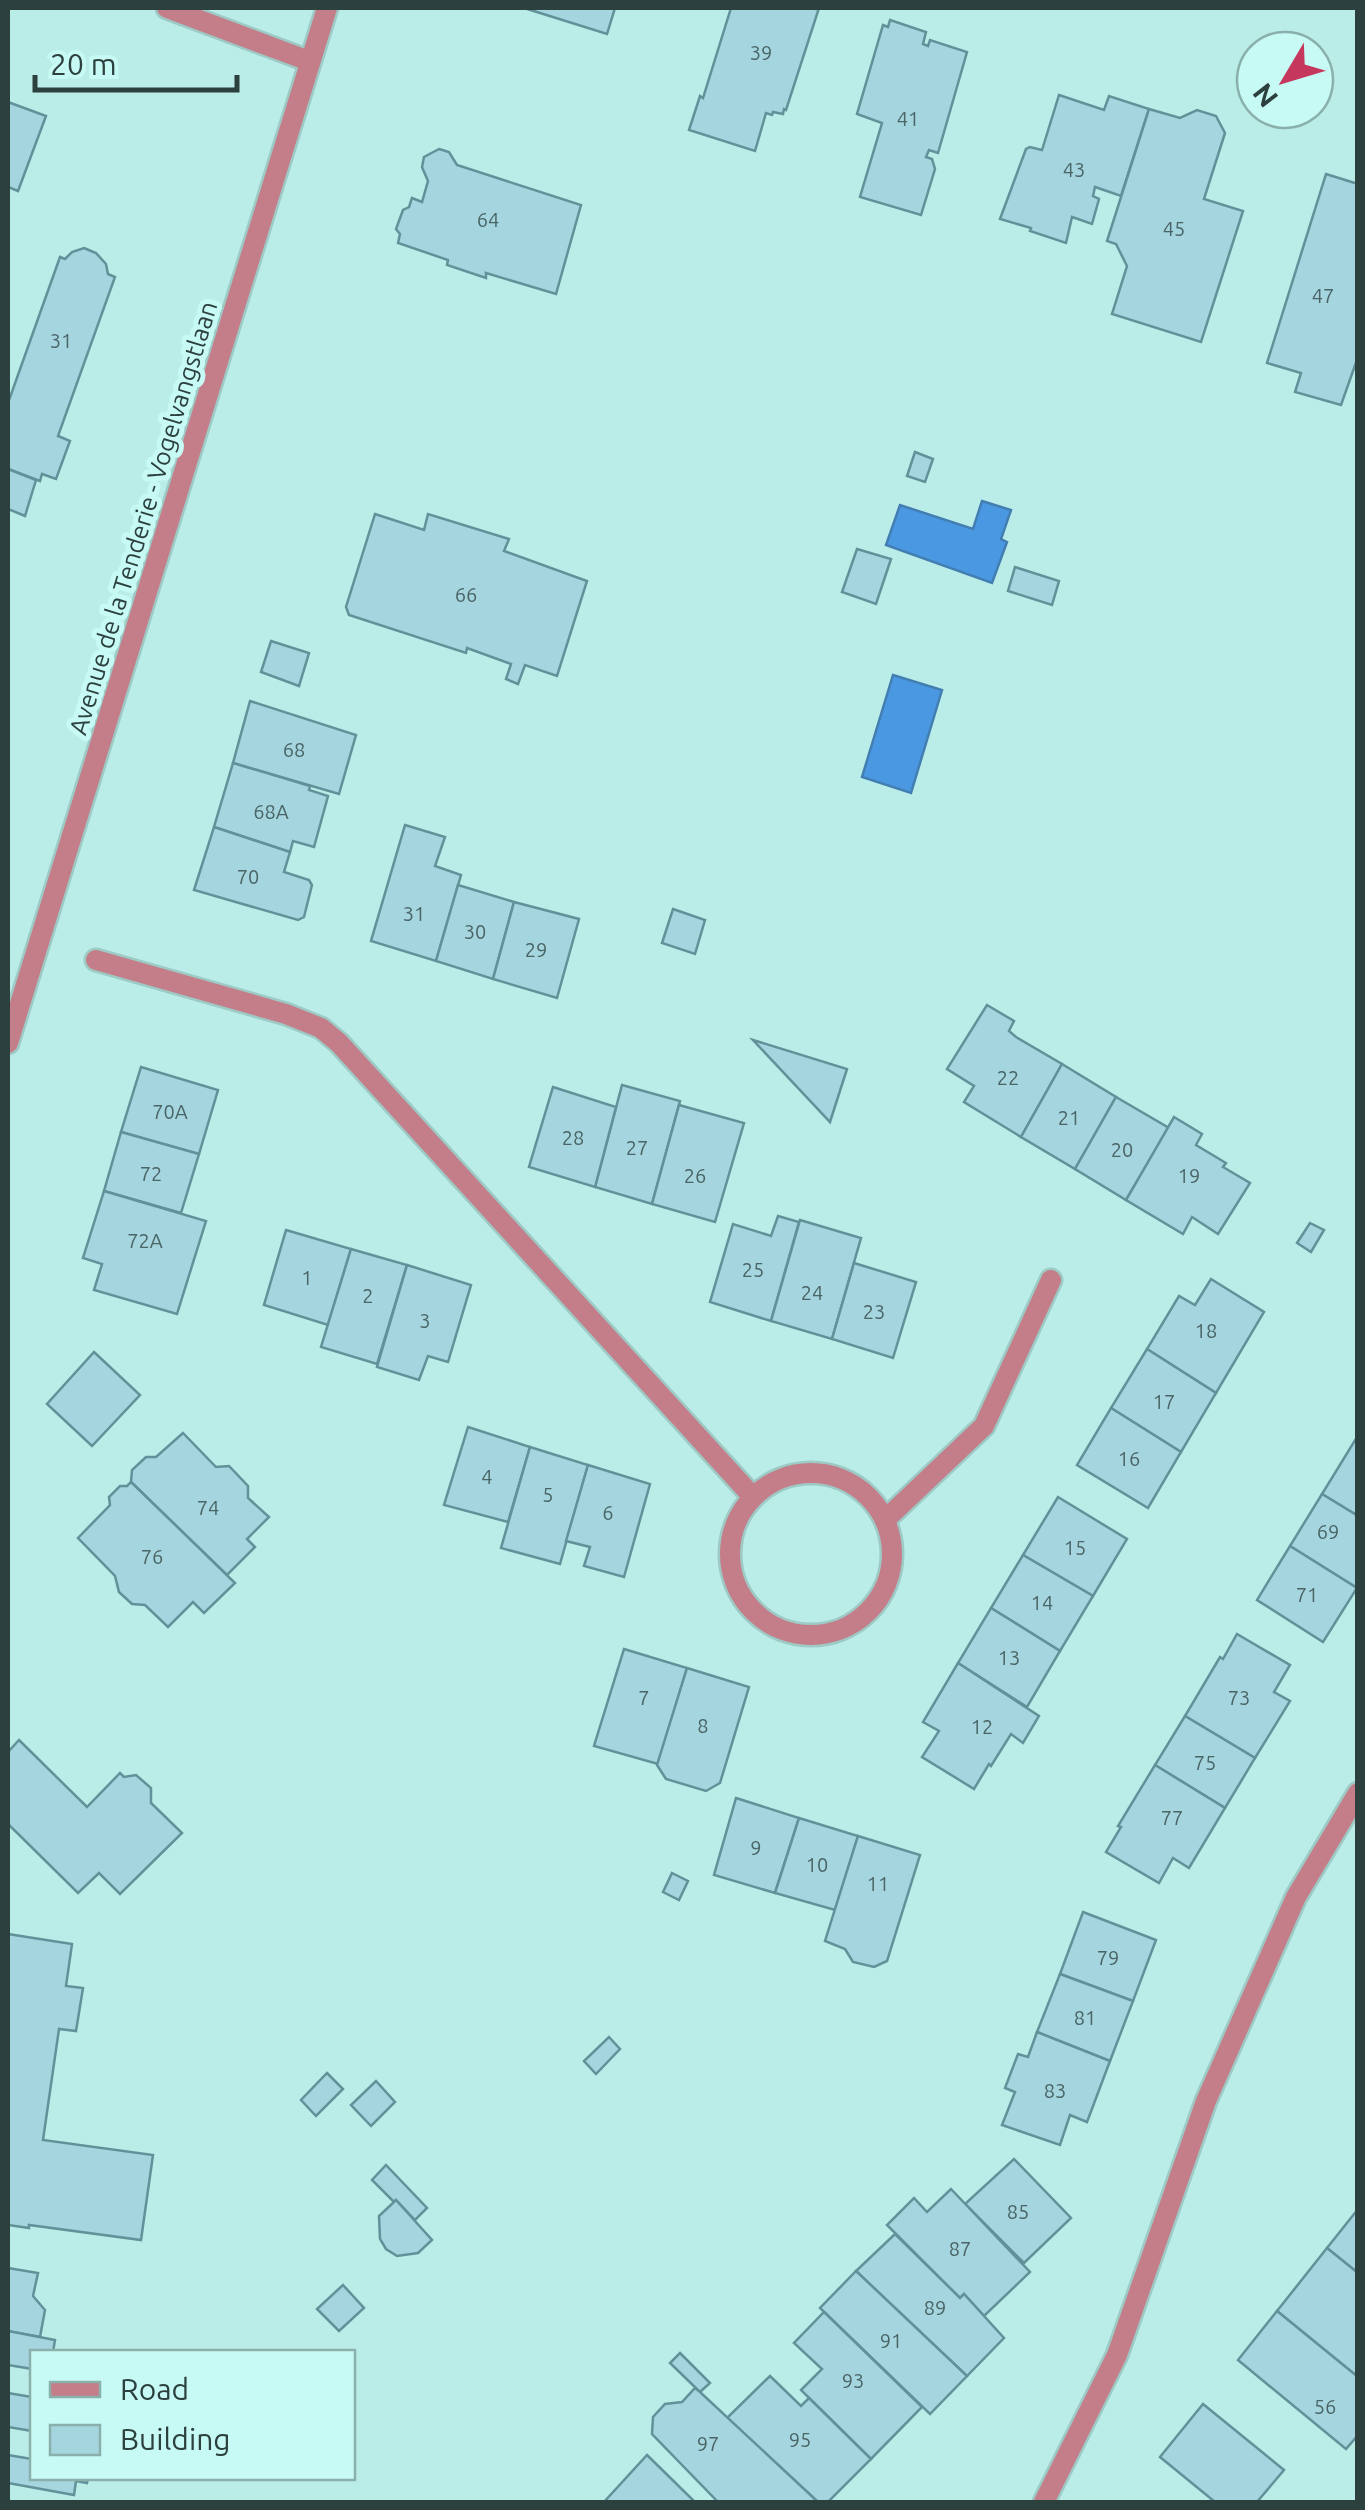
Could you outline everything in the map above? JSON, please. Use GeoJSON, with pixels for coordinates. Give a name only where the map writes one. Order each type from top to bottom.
{"type":"FeatureCollection","features":[{"type":"Feature","properties":{"kind":"street"},"geometry":{"type":"LineString","coordinates":[[167,8],[309,61]]}},
{"type":"Feature","properties":{"kind":"street","name":"Avenue de la Tenderie - Vogelvangstlaan"},"geometry":{"type":"LineString","coordinates":[[8,1043],[327,8]]}},
{"type":"Feature","properties":{"kind":"street"},"geometry":{"type":"LineString","coordinates":[[96,960],[286,1014],[321,1028],[339,1043],[753,1497]]}},
{"type":"Feature","properties":{"kind":"street"},"geometry":{"type":"LineString","coordinates":[[886,1519],[984,1426],[1050,1280]]}},
{"type":"Feature","properties":{"kind":"street"},"geometry":{"type":"LineString","coordinates":[[807,1471],[839,1476],[867,1493],[886,1519],[893,1551],[888,1583],[871,1610],[848,1627],[820,1635],[791,1633],[765,1622],[744,1601],[730,1569],[732,1534],[746,1503],[753,1497],[773,1480],[807,1471]]}},
{"type":"Feature","properties":{"kind":"street"},"geometry":{"type":"LineString","coordinates":[[1044,2502],[1117,2355],[1206,2101],[1296,1897],[1358,1793]]}},
{"type":"Feature","properties":{"kind":"water"},"geometry":{"type":"Polygon","coordinates":[[[982,501],[1011,510],[1001,539],[1007,542],[992,583],[886,545],[900,505],[973,529],[982,501]]]}},
{"type":"Feature","properties":{"kind":"water"},"geometry":{"type":"Polygon","coordinates":[[[893,675],[942,690],[911,793],[862,777],[893,675]]]}},
{"type":"Feature","properties":{"kind":"building"},"geometry":{"type":"Polygon","coordinates":[[[524,8],[615,8],[607,34],[524,8]]]}},
{"type":"Feature","properties":{"kind":"building"},"geometry":{"type":"Polygon","coordinates":[[[731,8],[819,8],[786,110],[783,114],[766,113],[755,151],[689,130],[731,8]]]}},
{"type":"Feature","properties":{"kind":"building"},"geometry":{"type":"Polygon","coordinates":[[[890,20],[926,32],[923,44],[928,46],[930,40],[967,52],[938,153],[929,150],[926,157],[932,159],[935,169],[921,215],[860,197],[882,123],[857,114],[883,25],[888,27],[890,20]]]}},
{"type":"Feature","properties":{"kind":"building"},"geometry":{"type":"Polygon","coordinates":[[[1059,95],[1104,110],[1109,96],[1149,109],[1121,196],[1095,187],[1093,196],[1099,199],[1092,224],[1072,217],[1066,243],[1000,219],[1026,149],[1042,150],[1059,95]]]}},
{"type":"Feature","properties":{"kind":"building"},"geometry":{"type":"Polygon","coordinates":[[[8,102],[46,116],[18,191],[8,187],[8,102]]]}},
{"type":"Feature","properties":{"kind":"building"},"geometry":{"type":"Polygon","coordinates":[[[1149,109],[1180,118],[1197,110],[1216,116],[1225,133],[1204,199],[1243,211],[1201,342],[1112,314],[1127,266],[1116,244],[1107,241],[1149,109]]]}},
{"type":"Feature","properties":{"kind":"building"},"geometry":{"type":"Polygon","coordinates":[[[439,149],[449,152],[457,165],[581,205],[556,294],[486,273],[486,278],[398,243],[400,234],[396,229],[403,210],[412,198],[422,202],[428,181],[422,167],[424,157],[439,149]]]}},
{"type":"Feature","properties":{"kind":"building"},"geometry":{"type":"Polygon","coordinates":[[[1326,174],[1358,184],[1358,357],[1341,405],[1295,392],[1301,373],[1267,363],[1326,174]]]}},
{"type":"Feature","properties":{"kind":"building"},"geometry":{"type":"Polygon","coordinates":[[[84,248],[96,253],[106,264],[108,274],[115,277],[58,436],[70,441],[56,479],[42,474],[40,481],[8,469],[8,403],[60,257],[65,259],[84,248]]]}},
{"type":"Feature","properties":{"kind":"building"},"geometry":{"type":"Polygon","coordinates":[[[915,452],[933,459],[925,482],[907,476],[915,452]]]}},
{"type":"Feature","properties":{"kind":"building"},"geometry":{"type":"Polygon","coordinates":[[[8,469],[36,480],[25,516],[8,509],[8,469]]]}},
{"type":"Feature","properties":{"kind":"building"},"geometry":{"type":"Polygon","coordinates":[[[375,514],[424,530],[428,514],[509,539],[504,551],[587,581],[557,676],[525,665],[518,684],[506,679],[511,664],[349,615],[346,607],[375,514]]]}},
{"type":"Feature","properties":{"kind":"building"},"geometry":{"type":"Polygon","coordinates":[[[857,549],[891,559],[876,604],[842,592],[857,549]]]}},
{"type":"Feature","properties":{"kind":"building"},"geometry":{"type":"Polygon","coordinates":[[[1015,567],[1059,581],[1052,605],[1008,591],[1015,567]]]}},
{"type":"Feature","properties":{"kind":"building"},"geometry":{"type":"Polygon","coordinates":[[[271,641],[309,653],[299,686],[261,672],[271,641]]]}},
{"type":"Feature","properties":{"kind":"building"},"geometry":{"type":"Polygon","coordinates":[[[250,701],[356,735],[339,794],[233,763],[250,701]]]}},
{"type":"Feature","properties":{"kind":"building"},"geometry":{"type":"Polygon","coordinates":[[[233,763],[310,786],[309,790],[328,796],[314,847],[293,841],[290,852],[214,827],[233,763]]]}},
{"type":"Feature","properties":{"kind":"building"},"geometry":{"type":"Polygon","coordinates":[[[405,825],[445,837],[435,866],[461,875],[436,961],[371,941],[405,825]]]}},
{"type":"Feature","properties":{"kind":"building"},"geometry":{"type":"Polygon","coordinates":[[[214,827],[290,852],[284,872],[309,880],[312,885],[304,917],[298,920],[194,890],[214,827]]]}},
{"type":"Feature","properties":{"kind":"building"},"geometry":{"type":"Polygon","coordinates":[[[458,885],[514,902],[493,979],[436,961],[458,885]]]}},
{"type":"Feature","properties":{"kind":"building"},"geometry":{"type":"Polygon","coordinates":[[[514,902],[579,919],[557,998],[493,979],[514,902]]]}},
{"type":"Feature","properties":{"kind":"building"},"geometry":{"type":"Polygon","coordinates":[[[673,909],[705,920],[695,954],[662,943],[673,909]]]}},
{"type":"Feature","properties":{"kind":"building"},"geometry":{"type":"Polygon","coordinates":[[[987,1005],[1014,1021],[1009,1031],[1016,1037],[1062,1064],[1021,1137],[964,1102],[974,1086],[947,1069],[987,1005]]]}},
{"type":"Feature","properties":{"kind":"building"},"geometry":{"type":"Polygon","coordinates":[[[753,1040],[847,1069],[830,1122],[753,1040]]]}},
{"type":"Feature","properties":{"kind":"building"},"geometry":{"type":"Polygon","coordinates":[[[1062,1064],[1116,1097],[1075,1169],[1021,1137],[1062,1064]]]}},
{"type":"Feature","properties":{"kind":"building"},"geometry":{"type":"Polygon","coordinates":[[[141,1067],[218,1090],[199,1154],[121,1132],[141,1067]]]}},
{"type":"Feature","properties":{"kind":"building"},"geometry":{"type":"Polygon","coordinates":[[[622,1085],[680,1101],[652,1204],[595,1187],[622,1085]]]}},
{"type":"Feature","properties":{"kind":"building"},"geometry":{"type":"Polygon","coordinates":[[[553,1087],[616,1107],[595,1187],[529,1167],[553,1087]]]}},
{"type":"Feature","properties":{"kind":"building"},"geometry":{"type":"Polygon","coordinates":[[[1116,1097],[1169,1128],[1126,1200],[1075,1169],[1116,1097]]]}},
{"type":"Feature","properties":{"kind":"building"},"geometry":{"type":"Polygon","coordinates":[[[679,1105],[744,1123],[715,1222],[652,1204],[679,1105]]]}},
{"type":"Feature","properties":{"kind":"building"},"geometry":{"type":"Polygon","coordinates":[[[1174,1117],[1202,1134],[1196,1145],[1250,1183],[1218,1234],[1192,1217],[1183,1234],[1126,1200],[1174,1117]]]}},
{"type":"Feature","properties":{"kind":"building"},"geometry":{"type":"Polygon","coordinates":[[[121,1132],[199,1154],[181,1213],[104,1191],[121,1132]]]}},
{"type":"Feature","properties":{"kind":"building"},"geometry":{"type":"Polygon","coordinates":[[[104,1191],[206,1221],[177,1314],[94,1290],[102,1264],[83,1258],[104,1191]]]}},
{"type":"Feature","properties":{"kind":"building"},"geometry":{"type":"Polygon","coordinates":[[[778,1216],[799,1222],[771,1321],[710,1302],[733,1224],[771,1236],[778,1216]]]}},
{"type":"Feature","properties":{"kind":"building"},"geometry":{"type":"Polygon","coordinates":[[[800,1220],[861,1238],[832,1339],[771,1321],[800,1220]]]}},
{"type":"Feature","properties":{"kind":"building"},"geometry":{"type":"Polygon","coordinates":[[[1310,1223],[1324,1230],[1311,1252],[1297,1243],[1310,1223]]]}},
{"type":"Feature","properties":{"kind":"building"},"geometry":{"type":"Polygon","coordinates":[[[286,1230],[351,1249],[328,1325],[264,1305],[286,1230]]]}},
{"type":"Feature","properties":{"kind":"building"},"geometry":{"type":"Polygon","coordinates":[[[351,1249],[407,1265],[377,1364],[321,1347],[351,1249]]]}},
{"type":"Feature","properties":{"kind":"building"},"geometry":{"type":"Polygon","coordinates":[[[854,1263],[916,1282],[893,1358],[832,1339],[854,1263]]]}},
{"type":"Feature","properties":{"kind":"building"},"geometry":{"type":"Polygon","coordinates":[[[407,1265],[471,1285],[448,1362],[428,1356],[419,1380],[377,1367],[407,1265]]]}},
{"type":"Feature","properties":{"kind":"building"},"geometry":{"type":"Polygon","coordinates":[[[1211,1279],[1264,1312],[1216,1393],[1147,1349],[1179,1296],[1195,1305],[1211,1279]]]}},
{"type":"Feature","properties":{"kind":"building"},"geometry":{"type":"Polygon","coordinates":[[[1147,1349],[1216,1393],[1181,1452],[1111,1408],[1147,1349]]]}},
{"type":"Feature","properties":{"kind":"building"},"geometry":{"type":"Polygon","coordinates":[[[94,1352],[140,1395],[92,1446],[47,1404],[94,1352]]]}},
{"type":"Feature","properties":{"kind":"building"},"geometry":{"type":"Polygon","coordinates":[[[1111,1408],[1181,1452],[1148,1508],[1077,1465],[1111,1408]]]}},
{"type":"Feature","properties":{"kind":"building"},"geometry":{"type":"Polygon","coordinates":[[[468,1427],[530,1447],[508,1522],[444,1505],[468,1427]]]}},
{"type":"Feature","properties":{"kind":"building"},"geometry":{"type":"Polygon","coordinates":[[[183,1433],[216,1467],[229,1466],[248,1486],[248,1498],[269,1517],[247,1539],[255,1547],[227,1575],[131,1482],[132,1470],[146,1457],[156,1457],[183,1433]]]}},
{"type":"Feature","properties":{"kind":"building"},"geometry":{"type":"Polygon","coordinates":[[[1358,1437],[1358,1516],[1322,1494],[1358,1437]]]}},
{"type":"Feature","properties":{"kind":"building"},"geometry":{"type":"Polygon","coordinates":[[[530,1447],[588,1465],[560,1564],[501,1548],[530,1447]]]}},
{"type":"Feature","properties":{"kind":"building"},"geometry":{"type":"Polygon","coordinates":[[[588,1465],[650,1484],[624,1577],[584,1566],[590,1547],[566,1541],[588,1465]]]}},
{"type":"Feature","properties":{"kind":"building"},"geometry":{"type":"Polygon","coordinates":[[[131,1482],[235,1583],[204,1613],[193,1602],[168,1627],[145,1605],[132,1604],[119,1592],[115,1576],[78,1538],[110,1505],[109,1497],[131,1482]]]}},
{"type":"Feature","properties":{"kind":"building"},"geometry":{"type":"Polygon","coordinates":[[[1322,1494],[1358,1516],[1357,1588],[1290,1546],[1322,1494]]]}},
{"type":"Feature","properties":{"kind":"building"},"geometry":{"type":"Polygon","coordinates":[[[1058,1497],[1127,1539],[1093,1596],[1023,1555],[1058,1497]]]}},
{"type":"Feature","properties":{"kind":"building"},"geometry":{"type":"Polygon","coordinates":[[[1290,1546],[1357,1588],[1323,1642],[1257,1600],[1290,1546]]]}},
{"type":"Feature","properties":{"kind":"building"},"geometry":{"type":"Polygon","coordinates":[[[1023,1555],[1093,1596],[1060,1651],[991,1608],[1023,1555]]]}},
{"type":"Feature","properties":{"kind":"building"},"geometry":{"type":"Polygon","coordinates":[[[991,1608],[1060,1651],[1027,1707],[958,1663],[991,1608]]]}},
{"type":"Feature","properties":{"kind":"building"},"geometry":{"type":"Polygon","coordinates":[[[1237,1634],[1290,1665],[1274,1692],[1290,1701],[1255,1758],[1185,1716],[1237,1634]]]}},
{"type":"Feature","properties":{"kind":"building"},"geometry":{"type":"Polygon","coordinates":[[[624,1649],[687,1668],[658,1764],[594,1746],[624,1649]]]}},
{"type":"Feature","properties":{"kind":"building"},"geometry":{"type":"Polygon","coordinates":[[[958,1663],[1039,1716],[1023,1743],[1011,1734],[974,1789],[922,1757],[939,1731],[923,1722],[958,1663]]]}},
{"type":"Feature","properties":{"kind":"building"},"geometry":{"type":"Polygon","coordinates":[[[687,1668],[749,1687],[720,1783],[706,1791],[666,1779],[657,1765],[687,1668]]]}},
{"type":"Feature","properties":{"kind":"building"},"geometry":{"type":"Polygon","coordinates":[[[1185,1716],[1255,1758],[1225,1808],[1155,1765],[1185,1716]]]}},
{"type":"Feature","properties":{"kind":"building"},"geometry":{"type":"Polygon","coordinates":[[[19,1740],[87,1807],[120,1773],[124,1777],[136,1775],[151,1788],[151,1803],[182,1833],[120,1894],[99,1873],[78,1893],[8,1824],[8,1752],[19,1740]]]}},
{"type":"Feature","properties":{"kind":"building"},"geometry":{"type":"Polygon","coordinates":[[[1155,1765],[1225,1808],[1189,1868],[1173,1858],[1159,1883],[1106,1852],[1155,1765]]]}},
{"type":"Feature","properties":{"kind":"building"},"geometry":{"type":"Polygon","coordinates":[[[736,1798],[799,1818],[775,1893],[714,1875],[736,1798]]]}},
{"type":"Feature","properties":{"kind":"building"},"geometry":{"type":"Polygon","coordinates":[[[799,1818],[858,1836],[835,1910],[775,1893],[799,1818]]]}},
{"type":"Feature","properties":{"kind":"building"},"geometry":{"type":"Polygon","coordinates":[[[858,1836],[920,1855],[887,1961],[874,1967],[853,1962],[845,1949],[825,1941],[858,1836]]]}},
{"type":"Feature","properties":{"kind":"building"},"geometry":{"type":"Polygon","coordinates":[[[672,1873],[688,1881],[679,1900],[663,1892],[672,1873]]]}},
{"type":"Feature","properties":{"kind":"building"},"geometry":{"type":"Polygon","coordinates":[[[1083,1912],[1156,1940],[1133,2001],[1060,1974],[1083,1912]]]}},
{"type":"Feature","properties":{"kind":"building"},"geometry":{"type":"Polygon","coordinates":[[[8,1934],[72,1944],[66,1986],[83,1988],[76,2031],[59,2029],[43,2140],[153,2155],[141,2240],[8,2225],[8,1934]]]}},
{"type":"Feature","properties":{"kind":"building"},"geometry":{"type":"Polygon","coordinates":[[[1060,1974],[1133,2001],[1110,2061],[1037,2032],[1060,1974]]]}},
{"type":"Feature","properties":{"kind":"building"},"geometry":{"type":"Polygon","coordinates":[[[1037,2032],[1110,2061],[1087,2122],[1070,2115],[1060,2145],[1002,2125],[1015,2092],[1005,2088],[1018,2054],[1028,2057],[1037,2032]]]}},
{"type":"Feature","properties":{"kind":"building"},"geometry":{"type":"Polygon","coordinates":[[[609,2037],[620,2049],[596,2074],[584,2061],[609,2037]]]}},
{"type":"Feature","properties":{"kind":"building"},"geometry":{"type":"Polygon","coordinates":[[[327,2073],[343,2089],[316,2116],[301,2100],[327,2073]]]}},
{"type":"Feature","properties":{"kind":"building"},"geometry":{"type":"Polygon","coordinates":[[[376,2081],[395,2102],[371,2126],[351,2105],[376,2081]]]}},
{"type":"Feature","properties":{"kind":"building"},"geometry":{"type":"Polygon","coordinates":[[[1014,2159],[1071,2218],[1024,2263],[965,2204],[1014,2159]]]}},
{"type":"Feature","properties":{"kind":"building"},"geometry":{"type":"Polygon","coordinates":[[[386,2165],[427,2208],[415,2220],[372,2180],[386,2165]]]}},
{"type":"Feature","properties":{"kind":"building"},"geometry":{"type":"Polygon","coordinates":[[[951,2189],[1030,2272],[984,2316],[964,2294],[960,2298],[887,2225],[914,2198],[927,2212],[951,2189]]]}},
{"type":"Feature","properties":{"kind":"building"},"geometry":{"type":"Polygon","coordinates":[[[396,2200],[432,2240],[418,2253],[397,2256],[380,2239],[379,2216],[396,2200]]]}},
{"type":"Feature","properties":{"kind":"building"},"geometry":{"type":"Polygon","coordinates":[[[1358,2209],[1358,2273],[1327,2248],[1358,2209]]]}},
{"type":"Feature","properties":{"kind":"building"},"geometry":{"type":"Polygon","coordinates":[[[895,2234],[960,2298],[964,2294],[1004,2338],[967,2376],[856,2271],[895,2234]]]}},
{"type":"Feature","properties":{"kind":"building"},"geometry":{"type":"Polygon","coordinates":[[[1327,2248],[1358,2273],[1358,2377],[1277,2311],[1327,2248]]]}},
{"type":"Feature","properties":{"kind":"building"},"geometry":{"type":"Polygon","coordinates":[[[8,2268],[38,2273],[33,2296],[45,2310],[40,2337],[8,2331],[8,2268]]]}},
{"type":"Feature","properties":{"kind":"building"},"geometry":{"type":"Polygon","coordinates":[[[856,2271],[967,2376],[930,2414],[820,2308],[856,2271]]]}},
{"type":"Feature","properties":{"kind":"building"},"geometry":{"type":"Polygon","coordinates":[[[343,2285],[364,2308],[339,2331],[317,2309],[343,2285]]]}},
{"type":"Feature","properties":{"kind":"building"},"geometry":{"type":"Polygon","coordinates":[[[1277,2311],[1358,2377],[1358,2435],[1346,2449],[1238,2360],[1277,2311]]]}},
{"type":"Feature","properties":{"kind":"building"},"geometry":{"type":"Polygon","coordinates":[[[824,2312],[922,2407],[871,2459],[801,2390],[822,2369],[794,2343],[824,2312]]]}},
{"type":"Feature","properties":{"kind":"building"},"geometry":{"type":"Polygon","coordinates":[[[8,2331],[55,2340],[53,2350],[30,2350],[30,2369],[8,2365],[8,2331]]]}},
{"type":"Feature","properties":{"kind":"building"},"geometry":{"type":"Polygon","coordinates":[[[680,2353],[710,2383],[700,2392],[670,2363],[680,2353]]]}},
{"type":"Feature","properties":{"kind":"building"},"geometry":{"type":"Polygon","coordinates":[[[770,2376],[801,2406],[809,2398],[871,2459],[828,2502],[818,2502],[727,2418],[770,2376]]]}},
{"type":"Feature","properties":{"kind":"building"},"geometry":{"type":"Polygon","coordinates":[[[695,2388],[818,2502],[718,2502],[652,2434],[653,2417],[665,2404],[682,2402],[695,2388]]]}},
{"type":"Feature","properties":{"kind":"building"},"geometry":{"type":"Polygon","coordinates":[[[8,2393],[30,2397],[30,2431],[8,2427],[8,2393]]]}},
{"type":"Feature","properties":{"kind":"building"},"geometry":{"type":"Polygon","coordinates":[[[1203,2404],[1284,2470],[1257,2502],[1215,2502],[1160,2457],[1203,2404]]]}},
{"type":"Feature","properties":{"kind":"building"},"geometry":{"type":"Polygon","coordinates":[[[8,2455],[30,2459],[30,2480],[88,2480],[76,2481],[74,2495],[8,2483],[8,2455]]]}},
{"type":"Feature","properties":{"kind":"building"},"geometry":{"type":"Polygon","coordinates":[[[647,2455],[695,2502],[604,2502],[647,2455]]]}}]}
